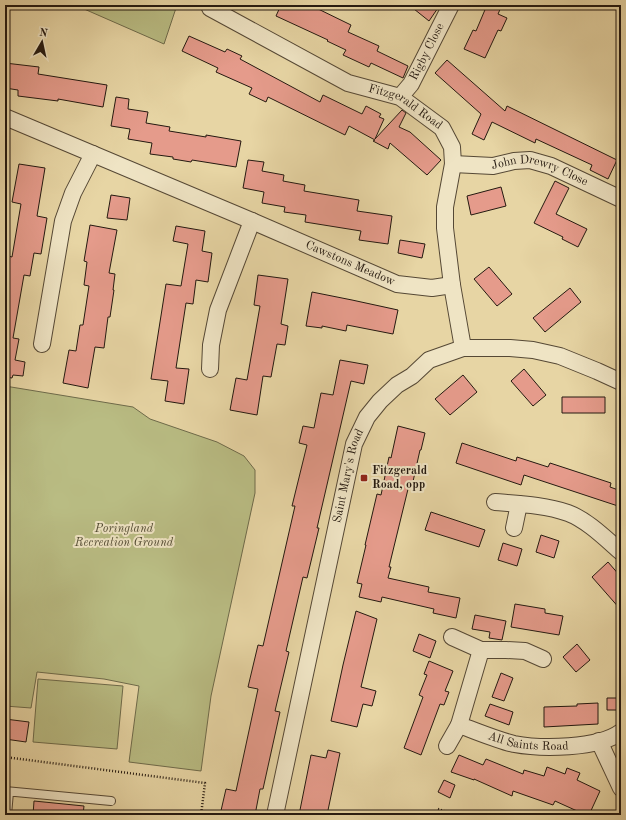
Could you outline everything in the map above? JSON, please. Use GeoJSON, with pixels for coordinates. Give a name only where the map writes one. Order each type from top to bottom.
{"type":"FeatureCollection","features":[{"type":"Feature","properties":{"kind":"street","name":"Rigby Close"},"geometry":{"type":"LineString","coordinates":[[400,97],[411,84],[451,5]]}},
{"type":"Feature","properties":{"kind":"street","name":"Fitzgerald Road"},"geometry":{"type":"LineString","coordinates":[[210,8],[348,83],[400,97],[442,128],[452,147],[453,164],[445,207],[445,228],[452,285],[463,348]]}},
{"type":"Feature","properties":{"kind":"street","name":"Cawstons Meadow"},"geometry":{"type":"LineString","coordinates":[[5,117],[252,221],[396,284],[432,288],[452,285]]}},
{"type":"Feature","properties":{"kind":"street"},"geometry":{"type":"LineString","coordinates":[[42,344],[63,221],[93,154]]}},
{"type":"Feature","properties":{"kind":"street","name":"John Drewry Close"},"geometry":{"type":"LineString","coordinates":[[453,164],[493,166],[514,161],[530,160],[551,166],[621,199]]}},
{"type":"Feature","properties":{"kind":"street"},"geometry":{"type":"LineString","coordinates":[[210,370],[211,345],[218,310],[252,221]]}},
{"type":"Feature","properties":{"kind":"street","name":"Saint Mary's Road"},"geometry":{"type":"LineString","coordinates":[[275,815],[354,444],[367,417],[380,401],[397,385],[412,376],[428,360],[463,348],[510,348],[533,350],[560,356],[597,370],[621,382]]}},
{"type":"Feature","properties":{"kind":"street"},"geometry":{"type":"LineString","coordinates":[[494,502],[543,507],[569,514],[593,528],[621,552]]}},
{"type":"Feature","properties":{"kind":"street"},"geometry":{"type":"LineString","coordinates":[[514,528],[519,504]]}},
{"type":"Feature","properties":{"kind":"street"},"geometry":{"type":"LineString","coordinates":[[452,637],[481,650],[525,651],[542,659]]}},
{"type":"Feature","properties":{"kind":"street"},"geometry":{"type":"LineString","coordinates":[[447,746],[459,725],[481,650]]}},
{"type":"Feature","properties":{"kind":"street","name":"All Saints Road"},"geometry":{"type":"LineString","coordinates":[[459,725],[513,744],[559,748],[599,742],[621,732]]}},
{"type":"Feature","properties":{"kind":"street"},"geometry":{"type":"LineString","coordinates":[[599,742],[621,788]]}},
{"type":"Feature","properties":{"kind":"lane"},"geometry":{"type":"LineString","coordinates":[[7,815],[7,792],[111,801]]}},
{"type":"Feature","properties":{"kind":"path"},"geometry":{"type":"LineString","coordinates":[[5,757],[205,783],[201,815]]}},
{"type":"Feature","properties":{"kind":"path"},"geometry":{"type":"LineString","coordinates":[[438,809],[455,815]]}},
{"type":"Feature","properties":{"kind":"green space"},"geometry":{"type":"Polygon","coordinates":[[[75,5],[177,5],[164,44],[75,5]]]}},
{"type":"Feature","properties":{"kind":"green space","name":"Poringland Recreation Ground"},"geometry":{"type":"Polygon","coordinates":[[[5,386],[133,407],[150,419],[217,442],[244,456],[255,470],[255,493],[211,696],[201,771],[129,762],[139,686],[104,679],[37,672],[31,708],[5,706],[5,386]]]}},
{"type":"Feature","properties":{"kind":"green space"},"geometry":{"type":"Polygon","coordinates":[[[38,679],[123,686],[117,749],[33,742],[38,679]]]}},
{"type":"Feature","properties":{"kind":"building"},"geometry":{"type":"Polygon","coordinates":[[[281,5],[310,5],[351,25],[348,32],[379,46],[377,51],[408,66],[403,78],[371,63],[369,67],[343,55],[346,50],[276,16],[281,5]]]}},
{"type":"Feature","properties":{"kind":"building"},"geometry":{"type":"Polygon","coordinates":[[[409,5],[440,5],[429,21],[409,5]]]}},
{"type":"Feature","properties":{"kind":"building"},"geometry":{"type":"Polygon","coordinates":[[[487,5],[502,5],[498,14],[507,18],[501,31],[498,30],[485,58],[464,49],[473,30],[476,31],[487,5]]]}},
{"type":"Feature","properties":{"kind":"building"},"geometry":{"type":"Polygon","coordinates":[[[189,36],[225,52],[227,49],[242,56],[240,59],[320,102],[323,95],[362,114],[366,106],[381,114],[379,117],[384,119],[375,139],[402,110],[406,113],[399,127],[410,132],[441,160],[427,175],[390,143],[388,149],[349,126],[345,135],[268,97],[266,102],[249,94],[252,88],[216,72],[218,68],[182,51],[189,36]]]}},
{"type":"Feature","properties":{"kind":"building"},"geometry":{"type":"Polygon","coordinates":[[[447,60],[505,111],[507,106],[617,160],[608,179],[590,170],[592,165],[536,139],[535,143],[492,122],[484,140],[472,134],[481,114],[435,73],[447,60]]]}},
{"type":"Feature","properties":{"kind":"building"},"geometry":{"type":"Polygon","coordinates":[[[5,63],[39,67],[38,74],[107,85],[103,107],[58,99],[58,101],[18,96],[18,90],[5,88],[5,63]]]}},
{"type":"Feature","properties":{"kind":"building"},"geometry":{"type":"Polygon","coordinates":[[[116,97],[129,99],[128,109],[148,112],[146,123],[170,127],[169,131],[241,141],[236,167],[192,160],[191,162],[173,159],[173,157],[150,154],[152,143],[128,139],[130,129],[111,126],[116,97]]]}},
{"type":"Feature","properties":{"kind":"building"},"geometry":{"type":"Polygon","coordinates":[[[248,160],[264,162],[262,171],[284,175],[283,181],[305,185],[304,191],[359,200],[357,211],[392,216],[388,244],[359,240],[361,231],[305,222],[306,215],[284,212],[285,207],[262,203],[264,192],[243,188],[248,160]]]}},
{"type":"Feature","properties":{"kind":"building"},"geometry":{"type":"Polygon","coordinates":[[[19,164],[45,168],[37,216],[47,218],[41,254],[34,253],[30,276],[24,275],[13,338],[19,339],[15,360],[25,362],[23,376],[13,375],[12,378],[5,377],[5,255],[12,257],[21,204],[12,202],[19,164]]]}},
{"type":"Feature","properties":{"kind":"building"},"geometry":{"type":"Polygon","coordinates":[[[555,181],[569,188],[556,214],[587,229],[578,247],[562,239],[563,237],[534,223],[555,181]]]}},
{"type":"Feature","properties":{"kind":"building"},"geometry":{"type":"Polygon","coordinates":[[[501,187],[506,206],[471,215],[467,196],[501,187]]]}},
{"type":"Feature","properties":{"kind":"building"},"geometry":{"type":"Polygon","coordinates":[[[111,195],[130,198],[127,220],[107,218],[111,195]]]}},
{"type":"Feature","properties":{"kind":"building"},"geometry":{"type":"Polygon","coordinates":[[[90,225],[117,230],[109,273],[115,274],[110,317],[108,317],[104,348],[95,347],[88,388],[63,383],[69,350],[76,351],[80,325],[83,325],[89,286],[84,285],[87,262],[84,261],[90,225]]]}},
{"type":"Feature","properties":{"kind":"building"},"geometry":{"type":"Polygon","coordinates":[[[176,226],[205,231],[202,251],[212,253],[208,282],[196,280],[193,304],[186,303],[176,368],[189,369],[184,404],[165,401],[168,381],[151,379],[166,284],[181,286],[188,244],[173,241],[176,226]]]}},
{"type":"Feature","properties":{"kind":"building"},"geometry":{"type":"Polygon","coordinates":[[[400,240],[425,244],[422,258],[398,253],[400,240]]]}},
{"type":"Feature","properties":{"kind":"building"},"geometry":{"type":"Polygon","coordinates":[[[489,267],[512,294],[497,306],[474,279],[489,267]]]}},
{"type":"Feature","properties":{"kind":"building"},"geometry":{"type":"Polygon","coordinates":[[[258,275],[288,279],[281,324],[288,326],[285,345],[277,344],[271,377],[263,376],[257,415],[230,410],[236,378],[247,380],[260,306],[254,305],[258,275]]]}},
{"type":"Feature","properties":{"kind":"building"},"geometry":{"type":"Polygon","coordinates":[[[570,288],[581,302],[545,332],[533,318],[570,288]]]}},
{"type":"Feature","properties":{"kind":"building"},"geometry":{"type":"Polygon","coordinates":[[[312,292],[398,310],[393,334],[347,325],[346,331],[322,326],[322,328],[306,326],[312,292]]]}},
{"type":"Feature","properties":{"kind":"building"},"geometry":{"type":"Polygon","coordinates":[[[340,360],[368,365],[364,384],[351,381],[307,578],[303,577],[286,651],[289,652],[275,711],[280,712],[263,789],[260,789],[255,815],[220,815],[226,789],[236,791],[258,689],[248,687],[258,645],[263,646],[295,506],[292,506],[307,445],[299,443],[303,426],[314,428],[321,393],[333,395],[340,360]]]}},
{"type":"Feature","properties":{"kind":"building"},"geometry":{"type":"Polygon","coordinates":[[[524,369],[546,395],[533,406],[511,381],[524,369]]]}},
{"type":"Feature","properties":{"kind":"building"},"geometry":{"type":"Polygon","coordinates":[[[463,375],[477,392],[450,415],[435,399],[463,375]]]}},
{"type":"Feature","properties":{"kind":"building"},"geometry":{"type":"Polygon","coordinates":[[[562,397],[605,397],[605,413],[562,413],[562,397]]]}},
{"type":"Feature","properties":{"kind":"building"},"geometry":{"type":"Polygon","coordinates":[[[398,426],[425,433],[412,486],[409,485],[389,567],[391,567],[388,578],[429,587],[428,592],[460,598],[456,618],[433,613],[434,609],[382,597],[381,602],[359,597],[362,584],[357,583],[365,545],[377,494],[381,495],[389,457],[391,458],[398,426]]]}},
{"type":"Feature","properties":{"kind":"building"},"geometry":{"type":"Polygon","coordinates":[[[462,443],[516,461],[517,457],[548,467],[550,463],[611,483],[610,487],[621,491],[621,507],[524,475],[521,485],[456,463],[462,443]]]}},
{"type":"Feature","properties":{"kind":"building"},"geometry":{"type":"Polygon","coordinates":[[[431,512],[485,530],[479,547],[425,530],[431,512]]]}},
{"type":"Feature","properties":{"kind":"building"},"geometry":{"type":"Polygon","coordinates":[[[541,535],[559,541],[554,558],[536,552],[541,535]]]}},
{"type":"Feature","properties":{"kind":"building"},"geometry":{"type":"Polygon","coordinates":[[[503,543],[522,549],[517,566],[498,560],[503,543]]]}},
{"type":"Feature","properties":{"kind":"building"},"geometry":{"type":"Polygon","coordinates":[[[608,562],[621,577],[621,610],[592,577],[608,562]]]}},
{"type":"Feature","properties":{"kind":"building"},"geometry":{"type":"Polygon","coordinates":[[[515,604],[545,609],[545,613],[563,616],[559,635],[511,627],[515,604]]]}},
{"type":"Feature","properties":{"kind":"building"},"geometry":{"type":"Polygon","coordinates":[[[356,611],[377,619],[361,687],[376,691],[372,706],[363,704],[357,727],[331,721],[356,611]]]}},
{"type":"Feature","properties":{"kind":"building"},"geometry":{"type":"Polygon","coordinates":[[[475,615],[506,621],[502,640],[489,638],[490,632],[472,629],[475,615]]]}},
{"type":"Feature","properties":{"kind":"building"},"geometry":{"type":"Polygon","coordinates":[[[419,634],[436,641],[430,658],[413,651],[419,634]]]}},
{"type":"Feature","properties":{"kind":"building"},"geometry":{"type":"Polygon","coordinates":[[[577,644],[590,660],[576,672],[563,657],[577,644]]]}},
{"type":"Feature","properties":{"kind":"building"},"geometry":{"type":"Polygon","coordinates":[[[429,661],[453,671],[445,691],[449,692],[444,705],[440,704],[421,755],[404,748],[423,697],[419,695],[427,675],[424,674],[429,661]]]}},
{"type":"Feature","properties":{"kind":"building"},"geometry":{"type":"Polygon","coordinates":[[[501,673],[513,678],[504,701],[492,697],[501,673]]]}},
{"type":"Feature","properties":{"kind":"building"},"geometry":{"type":"Polygon","coordinates":[[[607,698],[620,698],[620,710],[607,710],[607,698]]]}},
{"type":"Feature","properties":{"kind":"building"},"geometry":{"type":"Polygon","coordinates":[[[598,703],[598,724],[544,727],[544,707],[577,706],[577,704],[598,703]]]}},
{"type":"Feature","properties":{"kind":"building"},"geometry":{"type":"Polygon","coordinates":[[[490,704],[513,712],[509,725],[485,716],[490,704]]]}},
{"type":"Feature","properties":{"kind":"building"},"geometry":{"type":"Polygon","coordinates":[[[5,719],[29,722],[26,742],[5,739],[5,719]]]}},
{"type":"Feature","properties":{"kind":"building"},"geometry":{"type":"Polygon","coordinates":[[[328,750],[340,753],[327,815],[299,815],[311,755],[326,758],[328,750]]]}},
{"type":"Feature","properties":{"kind":"building"},"geometry":{"type":"Polygon","coordinates":[[[459,755],[483,765],[486,759],[523,774],[524,770],[544,776],[547,767],[565,774],[567,768],[580,773],[577,780],[600,791],[589,815],[586,815],[555,801],[553,805],[513,791],[512,796],[474,779],[451,772],[459,755]]]}},
{"type":"Feature","properties":{"kind":"building"},"geometry":{"type":"Polygon","coordinates":[[[444,780],[455,785],[450,798],[438,792],[444,780]]]}},
{"type":"Feature","properties":{"kind":"building"},"geometry":{"type":"Polygon","coordinates":[[[34,801],[84,806],[83,815],[33,815],[34,801]]]}},
{"type":"Feature","properties":{"kind":"place","name":"Fitzgerald Road, opp"},"geometry":{"type":"Point","coordinates":[364,478]}}]}
